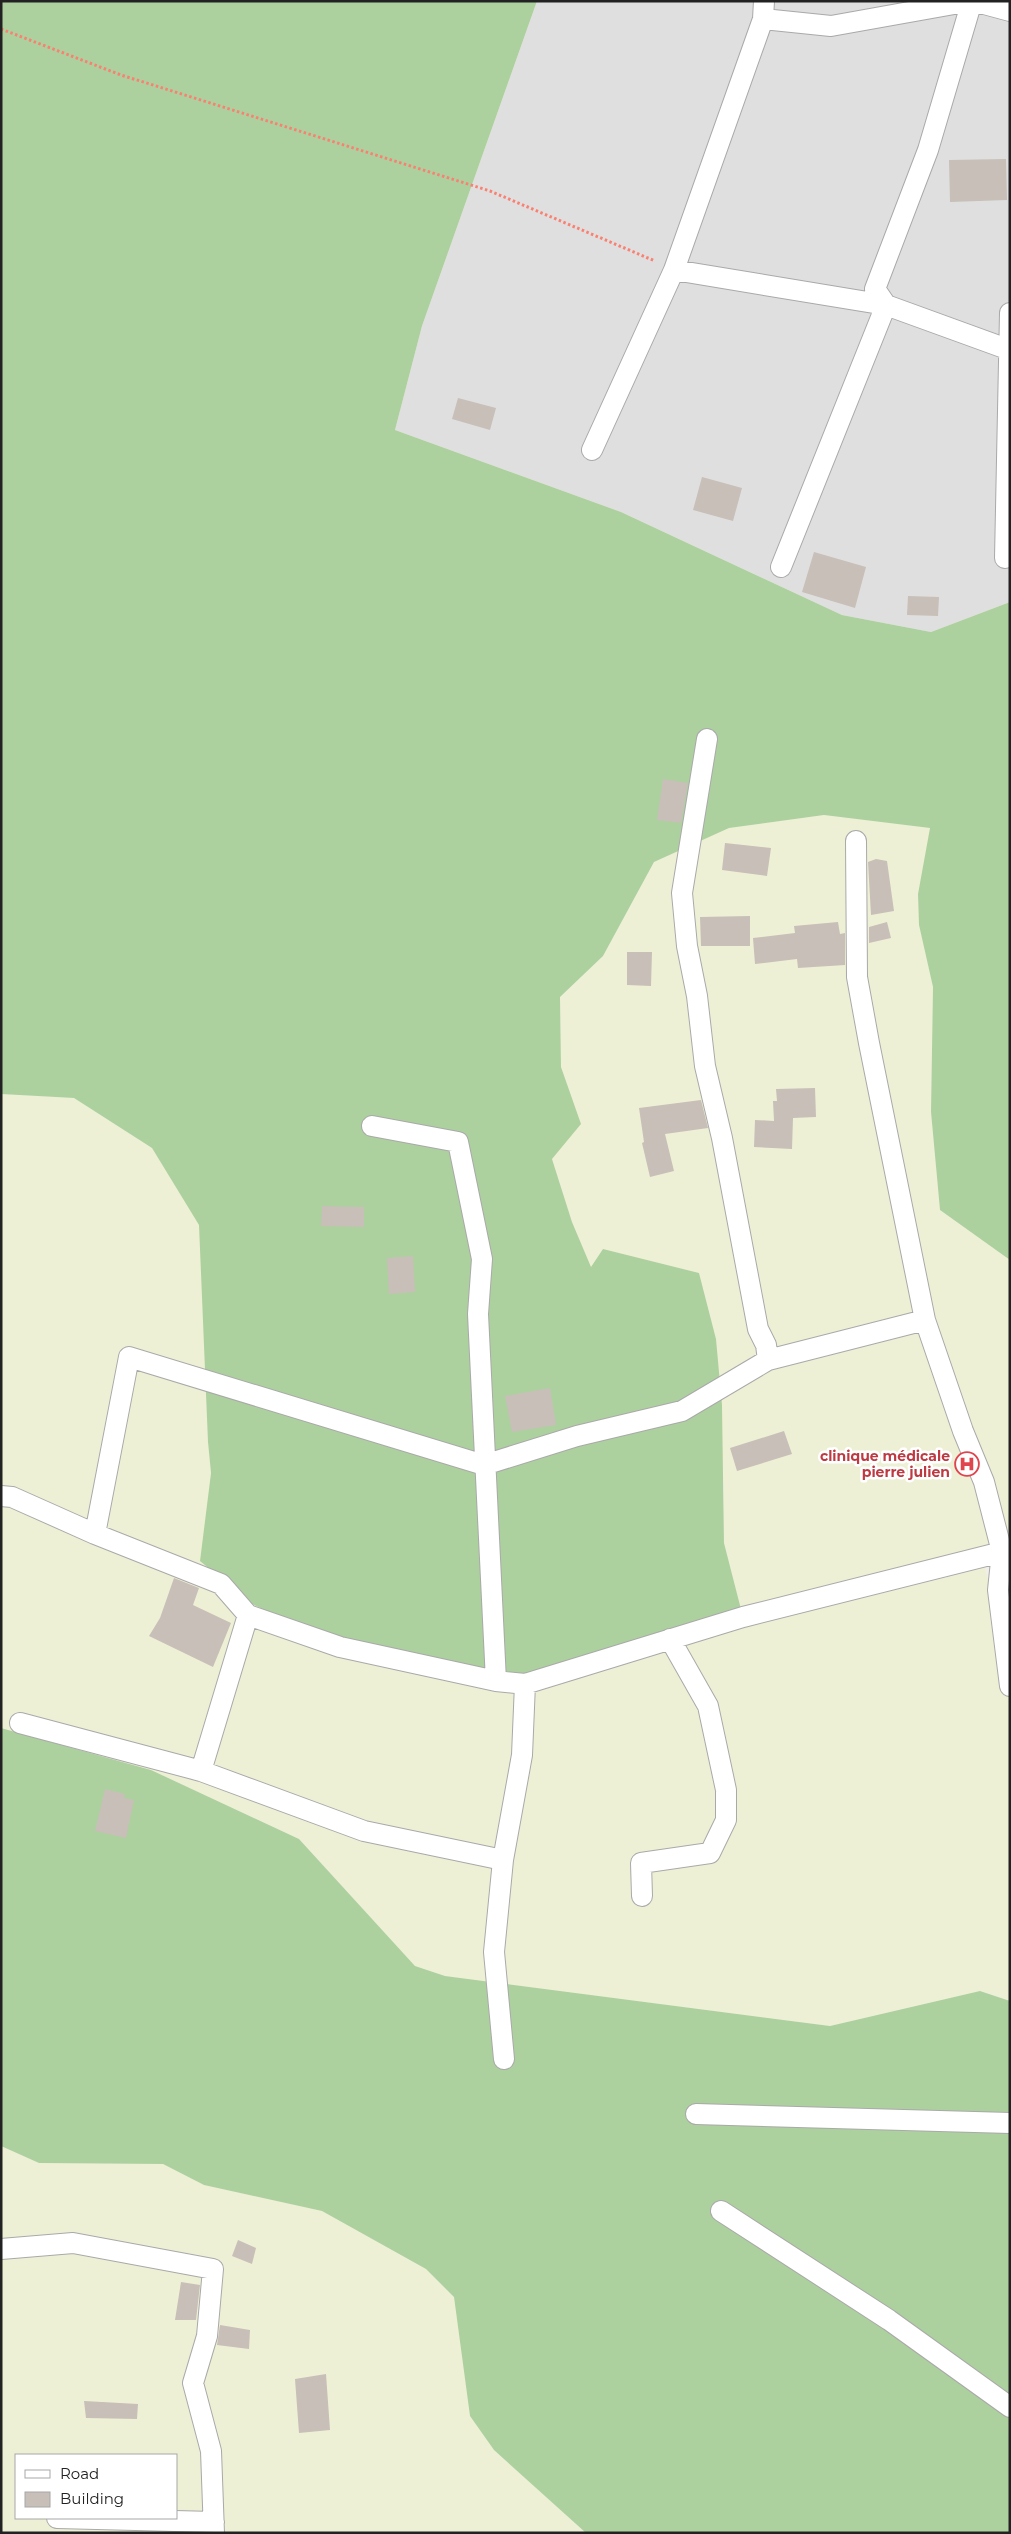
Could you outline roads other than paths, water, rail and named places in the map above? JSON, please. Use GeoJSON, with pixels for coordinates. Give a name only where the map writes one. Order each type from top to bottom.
{"type":"FeatureCollection","features":[{"type":"Feature","properties":{"kind":"street"},"geometry":{"type":"LineString","coordinates":[[886,305],[875,289],[928,150],[972,1]]}},
{"type":"Feature","properties":{"kind":"street"},"geometry":{"type":"LineString","coordinates":[[592,450],[674,270],[764,10],[831,26],[972,1],[1010,11]]}},
{"type":"Feature","properties":{"kind":"street"},"geometry":{"type":"LineString","coordinates":[[674,270],[886,305],[1009,350]]}},
{"type":"Feature","properties":{"kind":"street"},"geometry":{"type":"LineString","coordinates":[[781,567],[886,305]]}},
{"type":"Feature","properties":{"kind":"street"},"geometry":{"type":"LineString","coordinates":[[1005,558],[1010,313]]}},
{"type":"Feature","properties":{"kind":"street"},"geometry":{"type":"LineString","coordinates":[[707,739],[682,894],[687,946],[697,996],[705,1066],[722,1138],[758,1329],[766,1345],[768,1360]]}},
{"type":"Feature","properties":{"kind":"street"},"geometry":{"type":"LineString","coordinates":[[856,841],[857,977],[925,1320],[963,1431],[984,1482],[1006,1551],[998,1590],[1010,1686]]}},
{"type":"Feature","properties":{"kind":"street"},"geometry":{"type":"LineString","coordinates":[[372,1126],[458,1142],[482,1259],[478,1314],[496,1682]]}},
{"type":"Feature","properties":{"kind":"street"},"geometry":{"type":"LineString","coordinates":[[94,1534],[129,1357],[484,1465],[577,1436],[682,1410],[768,1360],[925,1320]]}},
{"type":"Feature","properties":{"kind":"street"},"geometry":{"type":"LineString","coordinates":[[1,1496],[12,1497],[94,1534],[221,1584],[248,1615],[340,1647],[496,1682],[524,1684],[751,1615],[1006,1551]]}},
{"type":"Feature","properties":{"kind":"street"},"geometry":{"type":"LineString","coordinates":[[201,1770],[248,1615]]}},
{"type":"Feature","properties":{"kind":"street"},"geometry":{"type":"LineString","coordinates":[[642,1896],[641,1863],[710,1853],[726,1820],[726,1790],[708,1706],[670,1639]]}},
{"type":"Feature","properties":{"kind":"street"},"geometry":{"type":"LineString","coordinates":[[504,2059],[494,1952],[503,1860],[522,1754],[524,1684]]}},
{"type":"Feature","properties":{"kind":"street"},"geometry":{"type":"LineString","coordinates":[[20,1723],[201,1770],[364,1831],[503,1860]]}},
{"type":"Feature","properties":{"kind":"street"},"geometry":{"type":"LineString","coordinates":[[696,2114],[1010,2123]]}},
{"type":"Feature","properties":{"kind":"street"},"geometry":{"type":"LineString","coordinates":[[721,2210],[889,2320],[1010,2407]]}},
{"type":"Feature","properties":{"kind":"street"},"geometry":{"type":"LineString","coordinates":[[1,2250],[73,2243],[213,2269],[207,2336],[193,2382],[211,2451],[214,2527],[74,2519]]}},
{"type":"Feature","properties":{"kind":"place","name":"clinique médicale pierre julien"},"geometry":{"type":"Point","coordinates":[967,1464]}}]}
